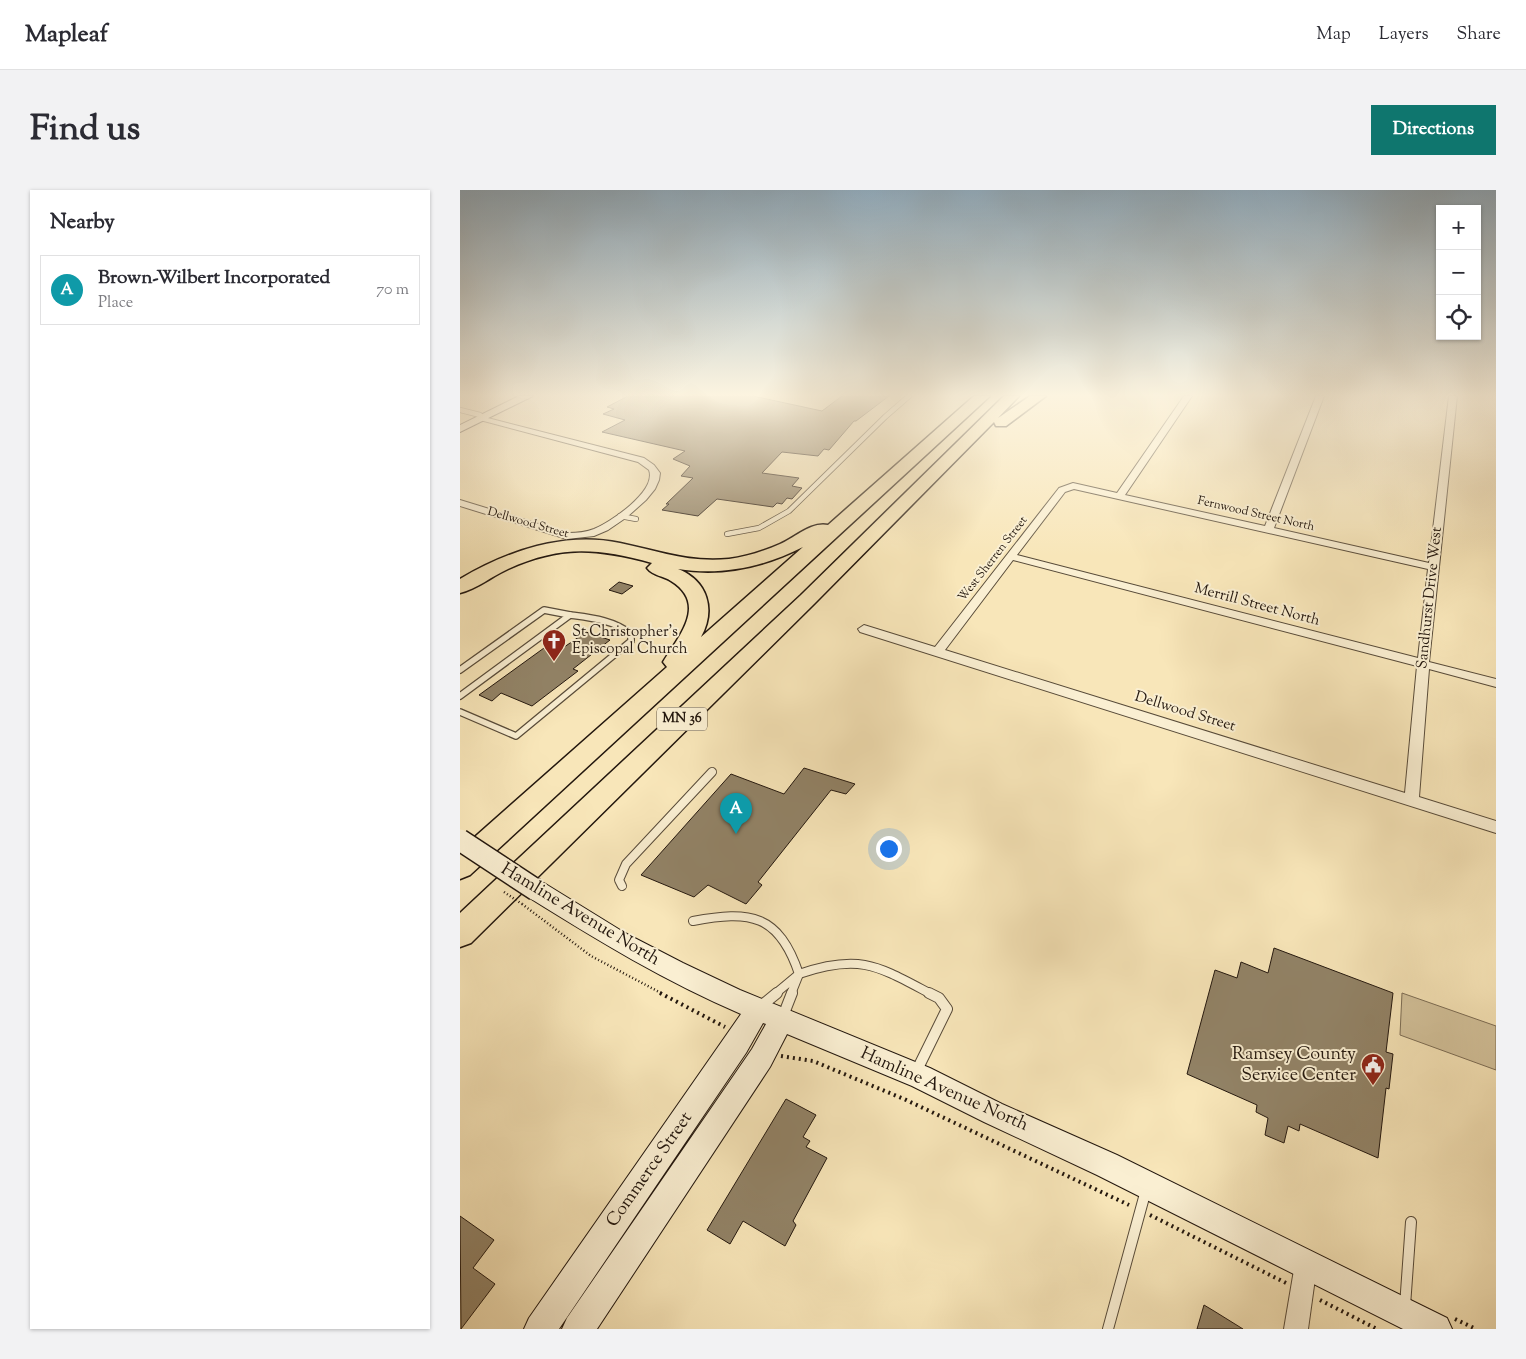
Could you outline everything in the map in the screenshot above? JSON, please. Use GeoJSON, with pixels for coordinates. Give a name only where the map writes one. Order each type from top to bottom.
{"type":"FeatureCollection","features":[{"type":"Feature","properties":{"kind":"highway","name":"MN 36"},"geometry":{"type":"LineString","coordinates":[[460,867],[925,449]]}},
{"type":"Feature","properties":{"kind":"highway","name":"MN 36"},"geometry":{"type":"LineString","coordinates":[[460,933],[808,599],[958,449]]}},
{"type":"Feature","properties":{"kind":"highway"},"geometry":{"type":"LineString","coordinates":[[903,504],[969,449]]}},
{"type":"Feature","properties":{"kind":"highway"},"geometry":{"type":"LineString","coordinates":[[460,587],[486,571],[517,558],[567,546],[609,546],[675,564],[722,565],[754,560],[797,544],[880,490]]}},
{"type":"Feature","properties":{"kind":"highway"},"geometry":{"type":"LineString","coordinates":[[460,600],[487,582],[514,568],[543,558],[572,553],[600,553],[617,556],[663,570],[687,582],[698,598],[701,610],[695,631],[667,672],[613,731]]}},
{"type":"Feature","properties":{"kind":"street","name":"Dellwood Street"},"geometry":{"type":"LineString","coordinates":[[460,503],[568,536],[581,536],[596,532],[620,516],[652,488],[655,480],[654,472],[649,464],[600,449]]}},
{"type":"Feature","properties":{"kind":"street"},"geometry":{"type":"LineString","coordinates":[[1120,496],[1152,449]]}},
{"type":"Feature","properties":{"kind":"street"},"geometry":{"type":"LineString","coordinates":[[1268,530],[1299,449]]}},
{"type":"Feature","properties":{"kind":"street","name":"Sandhurst Drive West"},"geometry":{"type":"LineString","coordinates":[[1412,800],[1423,664],[1447,449]]}},
{"type":"Feature","properties":{"kind":"street","name":"Fernwood Street North"},"geometry":{"type":"LineString","coordinates":[[1073,486],[1433,567]]}},
{"type":"Feature","properties":{"kind":"street","name":"West Sherren Street"},"geometry":{"type":"LineString","coordinates":[[937,652],[1062,490],[1073,486]]}},
{"type":"Feature","properties":{"kind":"street","name":"Merrill Street North"},"geometry":{"type":"LineString","coordinates":[[1010,556],[1496,683]]}},
{"type":"Feature","properties":{"kind":"street","name":"Dellwood Street"},"geometry":{"type":"LineString","coordinates":[[864,629],[1496,826]]}},
{"type":"Feature","properties":{"kind":"street","name":"Hamline Avenue North"},"geometry":{"type":"LineString","coordinates":[[460,840],[529,897],[658,962],[726,996],[915,1074],[1144,1198],[1304,1277],[1405,1314],[1436,1329]]}},
{"type":"Feature","properties":{"kind":"street","name":"Commerce Street"},"geometry":{"type":"LineString","coordinates":[[578,1329],[770,1014]]}},
{"type":"Feature","properties":{"kind":"street","name":"Commerce Street"},"geometry":{"type":"LineString","coordinates":[[540,1329],[754,1042]]}},
{"type":"Feature","properties":{"kind":"street"},"geometry":{"type":"LineString","coordinates":[[1296,1329],[1304,1277]]}},
{"type":"Feature","properties":{"kind":"lane"},"geometry":{"type":"LineString","coordinates":[[727,534],[758,529],[778,519],[834,469],[853,449]]}},
{"type":"Feature","properties":{"kind":"lane"},"geometry":{"type":"LineString","coordinates":[[620,516],[636,519]]}},
{"type":"Feature","properties":{"kind":"lane"},"geometry":{"type":"LineString","coordinates":[[460,670],[541,612],[547,610],[610,621],[623,627],[631,634],[631,641],[516,736],[460,712]]}},
{"type":"Feature","properties":{"kind":"lane"},"geometry":{"type":"LineString","coordinates":[[460,696],[570,615]]}},
{"type":"Feature","properties":{"kind":"lane"},"geometry":{"type":"LineString","coordinates":[[622,886],[619,880],[632,858],[712,772]]}},
{"type":"Feature","properties":{"kind":"lane"},"geometry":{"type":"LineString","coordinates":[[693,921],[728,915],[750,918],[772,928],[784,939],[795,962],[798,974],[770,1014]]}},
{"type":"Feature","properties":{"kind":"lane"},"geometry":{"type":"LineString","coordinates":[[770,1014],[798,974],[819,967],[852,962],[882,968],[939,998],[947,1009],[915,1074]]}},
{"type":"Feature","properties":{"kind":"lane"},"geometry":{"type":"LineString","coordinates":[[1108,1329],[1144,1198]]}},
{"type":"Feature","properties":{"kind":"lane"},"geometry":{"type":"LineString","coordinates":[[1405,1314],[1411,1222]]}},
{"type":"Feature","properties":{"kind":"path"},"geometry":{"type":"LineString","coordinates":[[529,897],[591,956],[754,1042],[784,1057],[812,1061],[1144,1198],[1304,1277],[1377,1329]]}},
{"type":"Feature","properties":{"kind":"shaded area"},"geometry":{"type":"Polygon","coordinates":[[[1402,993],[1496,1026],[1496,1070],[1400,1035],[1402,993]]]}},
{"type":"Feature","properties":{"kind":"building"},"geometry":{"type":"Polygon","coordinates":[[[677,449],[824,449],[818,456],[782,452],[762,473],[799,478],[792,486],[802,488],[792,499],[787,498],[782,504],[777,503],[773,507],[717,499],[698,516],[662,510],[693,478],[681,476],[690,466],[673,459],[685,451],[677,449]]]}},
{"type":"Feature","properties":{"kind":"building"},"geometry":{"type":"Polygon","coordinates":[[[619,582],[633,586],[622,594],[609,590],[619,582]]]}},
{"type":"Feature","properties":{"kind":"building","name":"St Christopher's Episcopal Church"},"geometry":{"type":"Polygon","coordinates":[[[586,632],[610,640],[573,669],[578,671],[532,706],[501,693],[492,701],[479,695],[544,648],[557,652],[586,632]]]}},
{"type":"Feature","properties":{"kind":"building"},"geometry":{"type":"Polygon","coordinates":[[[804,768],[855,784],[846,794],[831,790],[758,882],[762,885],[746,904],[708,885],[694,897],[641,875],[731,774],[784,794],[804,768]]]}},
{"type":"Feature","properties":{"kind":"building"},"geometry":{"type":"Polygon","coordinates":[[[1274,948],[1393,993],[1386,1052],[1393,1054],[1389,1089],[1386,1088],[1378,1158],[1300,1124],[1299,1131],[1288,1126],[1284,1143],[1265,1135],[1268,1118],[1256,1112],[1257,1105],[1187,1074],[1215,970],[1237,978],[1241,962],[1268,973],[1274,948]]]}},
{"type":"Feature","properties":{"kind":"building"},"geometry":{"type":"Polygon","coordinates":[[[786,1099],[816,1115],[803,1137],[810,1141],[806,1147],[827,1158],[793,1221],[796,1225],[785,1246],[743,1221],[730,1244],[707,1230],[786,1099]]]}},
{"type":"Feature","properties":{"kind":"building"},"geometry":{"type":"Polygon","coordinates":[[[460,1216],[494,1240],[473,1268],[495,1284],[461,1329],[460,1216]]]}},
{"type":"Feature","properties":{"kind":"building"},"geometry":{"type":"Polygon","coordinates":[[[1204,1305],[1214,1311],[1243,1329],[1197,1329],[1204,1305]]]}},
{"type":"Feature","properties":{"kind":"place","name":"St Christopher's Episcopal Church"},"geometry":{"type":"Point","coordinates":[554,662]}},
{"type":"Feature","properties":{"kind":"place","name":"Brown-Wilbert Incorporated"},"geometry":{"type":"Point","coordinates":[736,834]}},
{"type":"Feature","properties":{"kind":"place","name":"Ramsey County Service Center"},"geometry":{"type":"Point","coordinates":[1373,1086]}}]}
